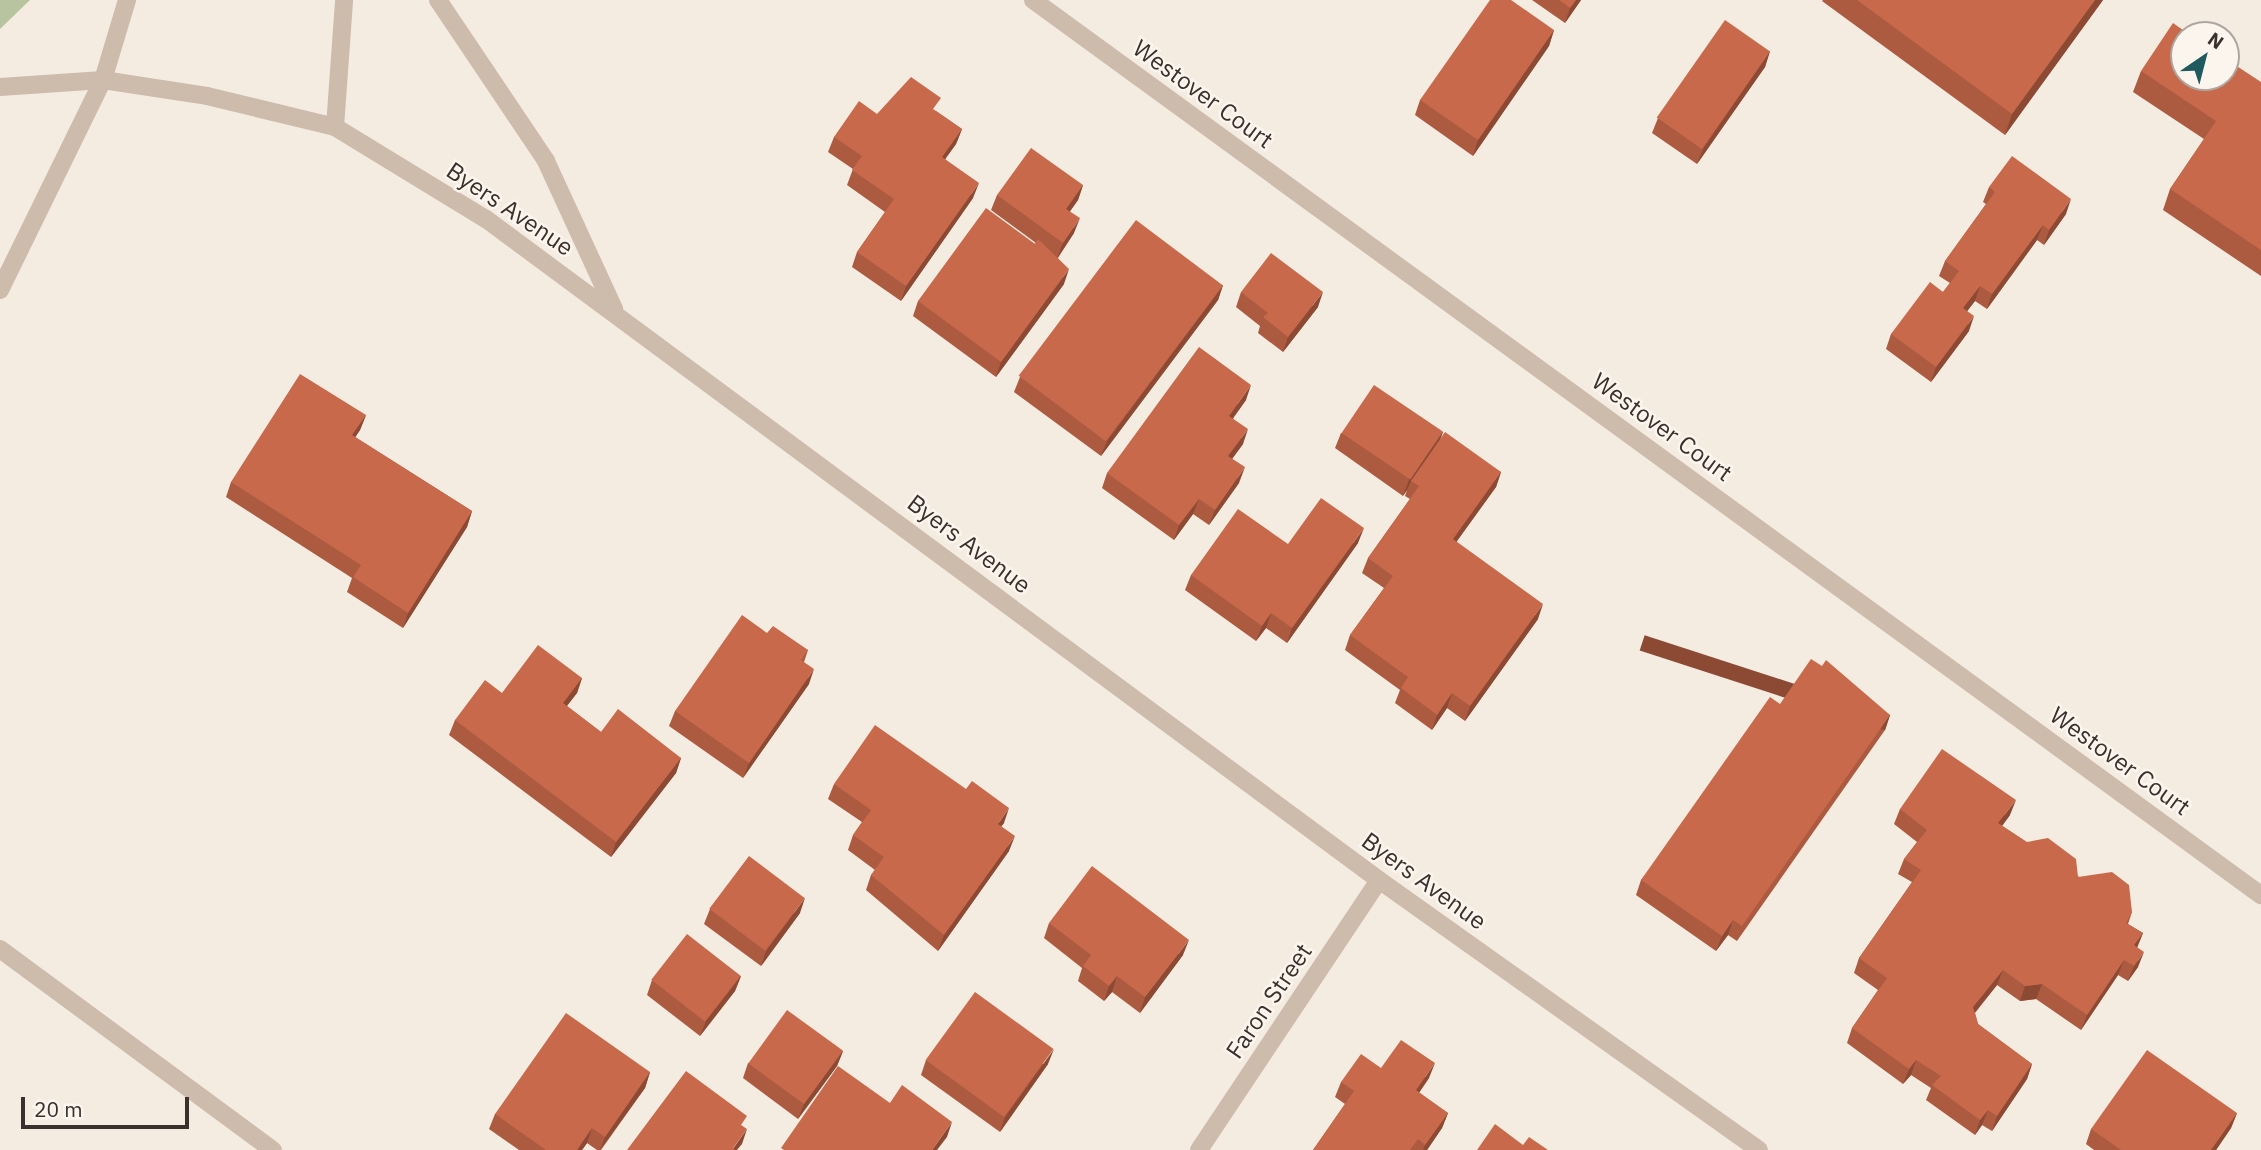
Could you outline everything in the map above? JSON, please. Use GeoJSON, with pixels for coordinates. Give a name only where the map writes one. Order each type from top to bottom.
{"type":"FeatureCollection","features":[{"type":"Feature","properties":{"kind":"street"},"geometry":{"type":"LineString","coordinates":[[0,290],[103,80],[127,0]]}},
{"type":"Feature","properties":{"kind":"street"},"geometry":{"type":"LineString","coordinates":[[335,127],[344,0]]}},
{"type":"Feature","properties":{"kind":"street"},"geometry":{"type":"LineString","coordinates":[[438,0],[545,161],[615,312]]}},
{"type":"Feature","properties":{"kind":"street","name":"Westover Court"},"geometry":{"type":"LineString","coordinates":[[1033,0],[2261,895]]}},
{"type":"Feature","properties":{"kind":"street","name":"Byers Avenue"},"geometry":{"type":"LineString","coordinates":[[0,87],[103,80],[207,96],[335,127],[486,219],[1379,880],[1759,1150]]}},
{"type":"Feature","properties":{"kind":"street","name":"Faron Street"},"geometry":{"type":"LineString","coordinates":[[1199,1150],[1379,880]]}},
{"type":"Feature","properties":{"kind":"street"},"geometry":{"type":"LineString","coordinates":[[0,949],[273,1150]]}},
{"type":"Feature","properties":{"kind":"green space"},"geometry":{"type":"Polygon","coordinates":[[[0,0],[30,0],[0,29],[0,0]]]}},
{"type":"Feature","properties":{"kind":"building"},"geometry":{"type":"Polygon","coordinates":[[[1490,0],[1511,0],[1554,30],[1478,140],[1420,100],[1490,0]]]}},
{"type":"Feature","properties":{"kind":"building"},"geometry":{"type":"Polygon","coordinates":[[[1559,0],[1576,0],[1570,8],[1559,0]]]}},
{"type":"Feature","properties":{"kind":"building"},"geometry":{"type":"Polygon","coordinates":[[[1857,0],[2095,0],[2012,114],[1857,0]]]}},
{"type":"Feature","properties":{"kind":"building"},"geometry":{"type":"Polygon","coordinates":[[[1725,20],[1770,52],[1702,149],[1657,117],[1725,20]]]}},
{"type":"Feature","properties":{"kind":"building"},"geometry":{"type":"Polygon","coordinates":[[[2170,28],[2170,90],[2141,71],[2170,28]]]}},
{"type":"Feature","properties":{"kind":"building"},"geometry":{"type":"Polygon","coordinates":[[[2240,68],[2261,82],[2261,250],[2170,189],[2216,121],[2171,91],[2240,91],[2240,68]]]}},
{"type":"Feature","properties":{"kind":"building"},"geometry":{"type":"Polygon","coordinates":[[[911,77],[941,98],[933,109],[962,129],[942,157],[979,183],[906,286],[857,252],[894,199],[852,170],[862,156],[834,137],[859,101],[877,114],[911,77]]]}},
{"type":"Feature","properties":{"kind":"building"},"geometry":{"type":"Polygon","coordinates":[[[1031,148],[1083,185],[1066,209],[1080,218],[1063,243],[997,195],[1031,148]]]}},
{"type":"Feature","properties":{"kind":"building"},"geometry":{"type":"Polygon","coordinates":[[[2012,156],[2071,199],[2049,230],[2043,225],[1992,294],[1980,286],[1963,308],[1974,316],[1936,367],[1891,334],[1930,282],[1943,292],[1959,271],[1945,261],[1995,192],[1989,187],[2012,156]]]}},
{"type":"Feature","properties":{"kind":"building"},"geometry":{"type":"Polygon","coordinates":[[[986,208],[1035,244],[1038,239],[1069,269],[1001,362],[918,301],[986,208]]]}},
{"type":"Feature","properties":{"kind":"building"},"geometry":{"type":"Polygon","coordinates":[[[1136,220],[1223,286],[1106,441],[1019,376],[1136,220]]]}},
{"type":"Feature","properties":{"kind":"building"},"geometry":{"type":"Polygon","coordinates":[[[1271,253],[1323,292],[1288,337],[1263,317],[1268,313],[1241,292],[1271,253]]]}},
{"type":"Feature","properties":{"kind":"building"},"geometry":{"type":"Polygon","coordinates":[[[1199,347],[1251,385],[1229,416],[1248,429],[1228,456],[1245,467],[1215,510],[1199,499],[1179,525],[1107,473],[1199,347]]]}},
{"type":"Feature","properties":{"kind":"building"},"geometry":{"type":"Polygon","coordinates":[[[300,374],[366,415],[352,435],[472,511],[408,613],[353,577],[361,565],[231,482],[300,374]]]}},
{"type":"Feature","properties":{"kind":"building"},"geometry":{"type":"Polygon","coordinates":[[[1374,385],[1443,431],[1410,479],[1342,433],[1374,385]]]}},
{"type":"Feature","properties":{"kind":"building"},"geometry":{"type":"Polygon","coordinates":[[[1445,432],[1501,472],[1453,539],[1543,604],[1470,706],[1452,693],[1437,715],[1401,688],[1408,677],[1350,635],[1393,576],[1368,558],[1419,486],[1411,481],[1445,432]]]}},
{"type":"Feature","properties":{"kind":"building"},"geometry":{"type":"Polygon","coordinates":[[[1321,498],[1364,528],[1292,628],[1271,613],[1262,626],[1191,575],[1238,509],[1288,544],[1321,498]]]}},
{"type":"Feature","properties":{"kind":"building"},"geometry":{"type":"Polygon","coordinates":[[[742,615],[767,633],[773,626],[808,650],[801,660],[814,669],[749,763],[675,711],[742,615]]]}},
{"type":"Feature","properties":{"kind":"building"},"geometry":{"type":"Polygon","coordinates":[[[538,645],[582,678],[563,703],[601,732],[618,709],[681,758],[616,842],[455,720],[485,680],[502,693],[538,645]]]}},
{"type":"Feature","properties":{"kind":"building"},"geometry":{"type":"Polygon","coordinates":[[[1811,659],[1822,666],[1826,660],[1890,715],[1742,926],[1733,920],[1722,936],[1641,880],[1770,697],[1780,704],[1811,659]]]}},
{"type":"Feature","properties":{"kind":"building"},"geometry":{"type":"Polygon","coordinates":[[[875,725],[966,789],[972,781],[1009,808],[998,824],[1015,836],[944,935],[871,875],[884,857],[853,835],[871,810],[834,784],[875,725]]]}},
{"type":"Feature","properties":{"kind":"building"},"geometry":{"type":"Polygon","coordinates":[[[1942,749],[2016,800],[1998,823],[2027,842],[2048,838],[2076,859],[2078,877],[2112,872],[2129,885],[2132,912],[2126,923],[2143,933],[2134,945],[2144,952],[2134,966],[2124,960],[2087,1015],[2042,984],[2025,986],[2003,970],[1973,1007],[1978,1024],[2032,1064],[1997,1116],[1988,1110],[1980,1120],[1932,1085],[1941,1076],[1916,1060],[1909,1069],[1852,1028],[1887,978],[1859,958],[1921,870],[1904,859],[1927,830],[1900,809],[1942,749]]]}},
{"type":"Feature","properties":{"kind":"building"},"geometry":{"type":"Polygon","coordinates":[[[749,856],[805,898],[765,951],[709,909],[749,856]]]}},
{"type":"Feature","properties":{"kind":"building"},"geometry":{"type":"Polygon","coordinates":[[[1092,866],[1189,940],[1145,997],[1117,976],[1109,986],[1083,966],[1091,955],[1049,923],[1092,866]]]}},
{"type":"Feature","properties":{"kind":"building"},"geometry":{"type":"Polygon","coordinates":[[[687,934],[741,976],[705,1022],[651,980],[687,934]]]}},
{"type":"Feature","properties":{"kind":"building"},"geometry":{"type":"Polygon","coordinates":[[[975,992],[1053,1049],[1004,1117],[926,1060],[975,992]]]}},
{"type":"Feature","properties":{"kind":"building"},"geometry":{"type":"Polygon","coordinates":[[[787,1010],[843,1051],[804,1104],[748,1063],[787,1010]]]}},
{"type":"Feature","properties":{"kind":"building"},"geometry":{"type":"Polygon","coordinates":[[[566,1013],[650,1072],[605,1137],[592,1128],[577,1150],[546,1150],[495,1114],[566,1013]]]}},
{"type":"Feature","properties":{"kind":"building"},"geometry":{"type":"Polygon","coordinates":[[[1401,1040],[1435,1063],[1416,1090],[1448,1113],[1425,1145],[1418,1139],[1410,1150],[1313,1150],[1354,1091],[1341,1082],[1361,1054],[1381,1068],[1401,1040]]]}},
{"type":"Feature","properties":{"kind":"building"},"geometry":{"type":"Polygon","coordinates":[[[2147,1050],[2237,1113],[2211,1150],[2121,1150],[2091,1129],[2147,1050]]]}},
{"type":"Feature","properties":{"kind":"building"},"geometry":{"type":"Polygon","coordinates":[[[838,1066],[890,1103],[902,1085],[952,1122],[932,1150],[781,1148],[838,1066]]]}},
{"type":"Feature","properties":{"kind":"building"},"geometry":{"type":"Polygon","coordinates":[[[686,1071],[747,1116],[741,1125],[747,1129],[733,1148],[735,1150],[627,1150],[686,1071]]]}},
{"type":"Feature","properties":{"kind":"building"},"geometry":{"type":"Polygon","coordinates":[[[1495,1124],[1523,1145],[1529,1137],[1548,1150],[1477,1150],[1495,1124]]]}}]}
